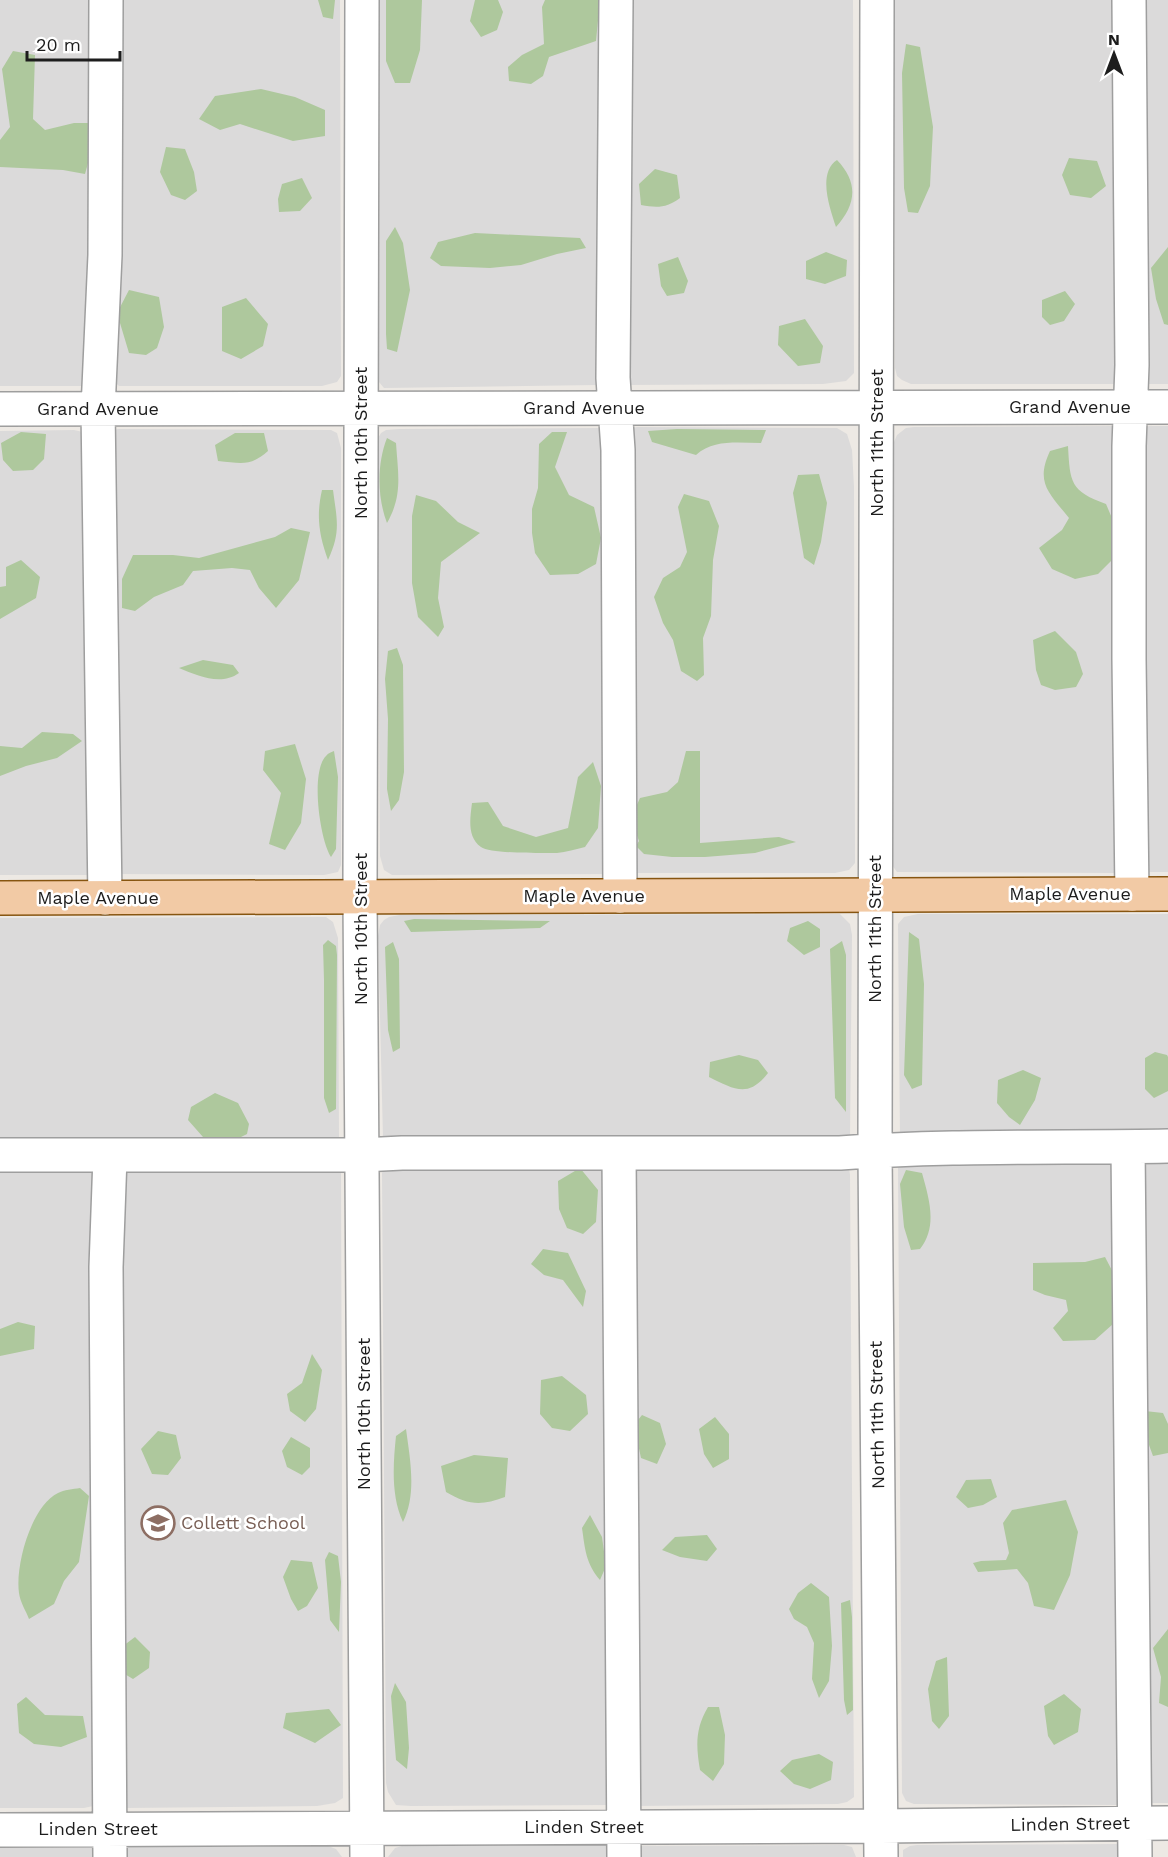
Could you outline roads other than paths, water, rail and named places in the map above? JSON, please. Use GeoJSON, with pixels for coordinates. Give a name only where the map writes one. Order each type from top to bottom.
{"type":"FeatureCollection","features":[{"type":"Feature","properties":{"kind":"main road","name":"Maple Avenue"},"geometry":{"type":"LineString","coordinates":[[0,898],[1168,894]]}},
{"type":"Feature","properties":{"kind":"street"},"geometry":{"type":"LineString","coordinates":[[105,898],[98,409],[105,255],[106,0]]}},
{"type":"Feature","properties":{"kind":"street","name":"North 10th Street"},"geometry":{"type":"LineString","coordinates":[[362,0],[360,897],[367,1843]]}},
{"type":"Feature","properties":{"kind":"street"},"geometry":{"type":"LineString","coordinates":[[616,0],[613,378],[618,462],[620,896]]}},
{"type":"Feature","properties":{"kind":"street","name":"North 11th Street"},"geometry":{"type":"LineString","coordinates":[[877,0],[875,1151],[881,1842]]}},
{"type":"Feature","properties":{"kind":"street"},"geometry":{"type":"LineString","coordinates":[[1129,0],[1129,659],[1132,894]]}},
{"type":"Feature","properties":{"kind":"street","name":"Grand Avenue"},"geometry":{"type":"LineString","coordinates":[[0,409],[1168,407]]}},
{"type":"Feature","properties":{"kind":"street"},"geometry":{"type":"LineString","coordinates":[[0,1155],[840,1154],[959,1148],[1168,1146]]}},
{"type":"Feature","properties":{"kind":"street"},"geometry":{"type":"LineString","coordinates":[[1128,1147],[1135,1857]]}},
{"type":"Feature","properties":{"kind":"street"},"geometry":{"type":"LineString","coordinates":[[619,1154],[624,1842]]}},
{"type":"Feature","properties":{"kind":"street"},"geometry":{"type":"LineString","coordinates":[[110,1156],[106,1267],[110,1843]]}},
{"type":"Feature","properties":{"kind":"street","name":"Linden Street"},"geometry":{"type":"LineString","coordinates":[[0,1830],[110,1843],[881,1842],[1135,1823],[1168,1823]]}},
{"type":"Feature","properties":{"kind":"place","name":"Collett School"},"geometry":{"type":"Point","coordinates":[158,1523]}}]}
